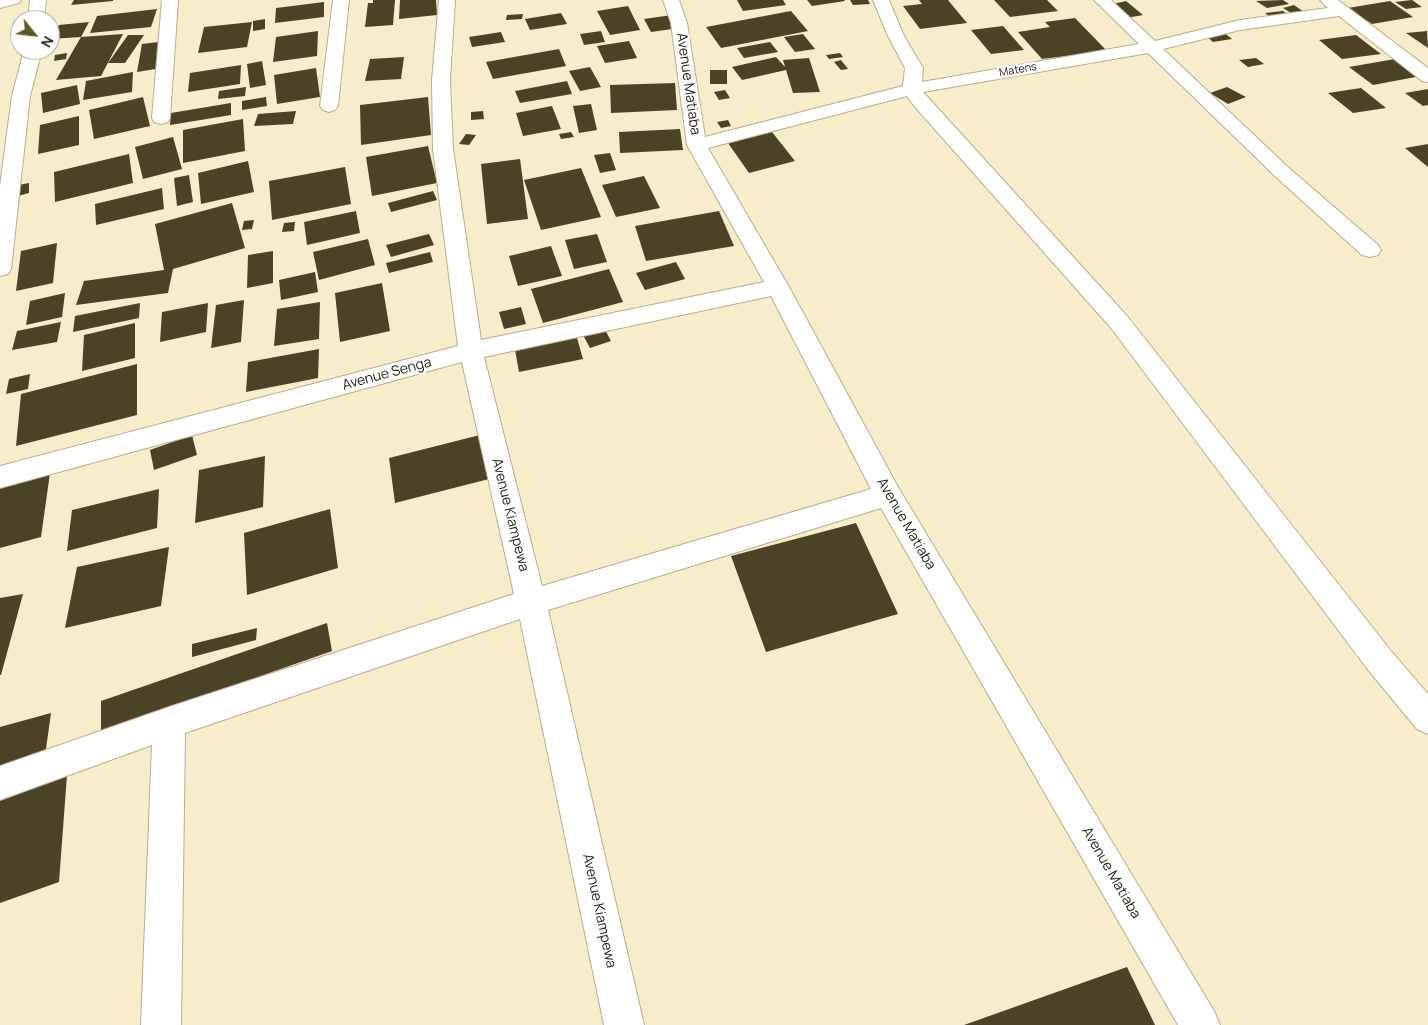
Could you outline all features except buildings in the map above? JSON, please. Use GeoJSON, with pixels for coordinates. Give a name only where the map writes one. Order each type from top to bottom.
{"type":"FeatureCollection","features":[{"type":"Feature","properties":{"kind":"street"},"geometry":{"type":"LineString","coordinates":[[0,2],[13,0]]}},
{"type":"Feature","properties":{"kind":"street"},"geometry":{"type":"LineString","coordinates":[[161,118],[170,0]]}},
{"type":"Feature","properties":{"kind":"street"},"geometry":{"type":"LineString","coordinates":[[329,106],[341,0]]}},
{"type":"Feature","properties":{"kind":"street","name":"Avenue Kiampewa"},"geometry":{"type":"LineString","coordinates":[[447,0],[441,80],[443,149],[471,351],[531,602],[624,1025]]}},
{"type":"Feature","properties":{"kind":"street","name":"Avenue Matiaba"},"geometry":{"type":"LineString","coordinates":[[671,0],[679,22],[696,145],[778,287],[888,495],[1200,1025]]}},
{"type":"Feature","properties":{"kind":"street"},"geometry":{"type":"LineString","coordinates":[[881,0],[896,36],[914,68],[912,89],[930,115],[1119,322],[1380,661],[1428,718]]}},
{"type":"Feature","properties":{"kind":"street"},"geometry":{"type":"LineString","coordinates":[[1102,0],[1283,173],[1370,250]]}},
{"type":"Feature","properties":{"kind":"street"},"geometry":{"type":"LineString","coordinates":[[1328,0],[1428,77]]}},
{"type":"Feature","properties":{"kind":"street","name":"Matens"},"geometry":{"type":"LineString","coordinates":[[696,145],[912,89],[1152,47],[1240,25],[1342,11]]}},
{"type":"Feature","properties":{"kind":"street"},"geometry":{"type":"LineString","coordinates":[[1,262],[22,96],[31,60]]}},
{"type":"Feature","properties":{"kind":"street"},"geometry":{"type":"LineString","coordinates":[[0,101],[22,96]]}},
{"type":"Feature","properties":{"kind":"street","name":"Avenue Senga"},"geometry":{"type":"LineString","coordinates":[[0,477],[471,351],[778,287]]}},
{"type":"Feature","properties":{"kind":"street"},"geometry":{"type":"LineString","coordinates":[[0,784],[169,723],[531,602],[888,495]]}},
{"type":"Feature","properties":{"kind":"street"},"geometry":{"type":"LineString","coordinates":[[162,1025],[169,723]]}}]}
